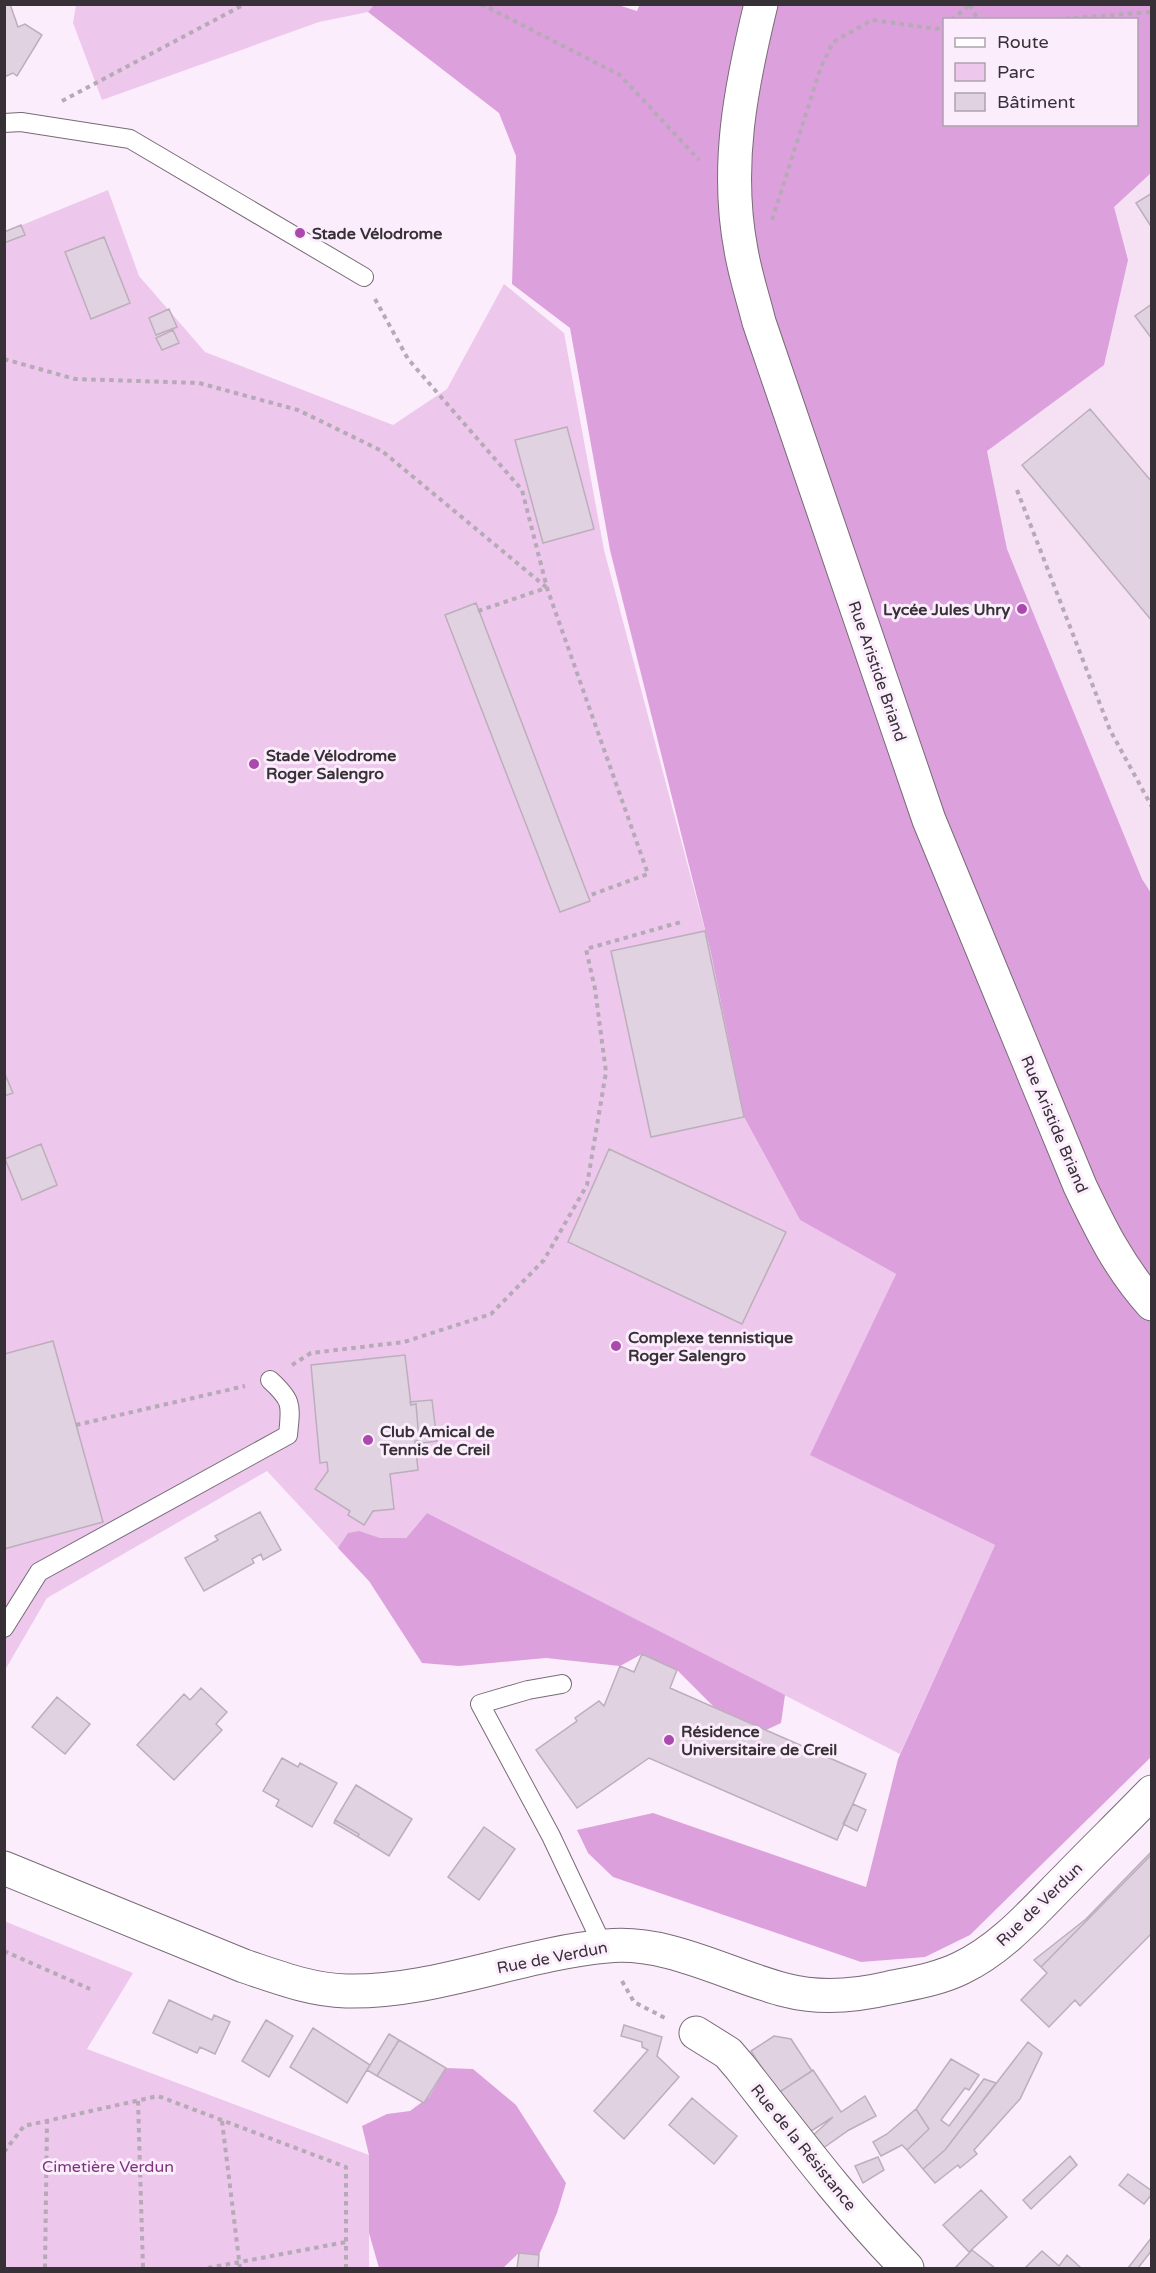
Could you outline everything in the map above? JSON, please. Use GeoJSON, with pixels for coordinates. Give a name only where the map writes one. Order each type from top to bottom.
{"type":"FeatureCollection","features":[{"type":"Feature","properties":{"kind":"street","name":"Rue Aristide Briand"},"geometry":{"type":"LineString","coordinates":[[761,4],[738,108],[734,154],[735,198],[741,250],[759,322],[929,820],[1080,1186],[1113,1251],[1130,1278],[1152,1304]]}},
{"type":"Feature","properties":{"kind":"street","name":"Rue de Verdun"},"geometry":{"type":"LineString","coordinates":[[4,1868],[244,1966],[323,1989],[364,1990],[411,1985],[603,1946],[636,1946],[654,1949],[783,1990],[816,1996],[875,1991],[944,1975],[976,1960],[1010,1935],[1152,1792]]}},
{"type":"Feature","properties":{"kind":"street","name":"Rue de la Résistance"},"geometry":{"type":"LineString","coordinates":[[696,2033],[716,2044],[734,2060],[859,2217],[907,2268]]}},
{"type":"Feature","properties":{"kind":"lane"},"geometry":{"type":"LineString","coordinates":[[13,122],[130,139],[364,277]]}},
{"type":"Feature","properties":{"kind":"lane"},"geometry":{"type":"LineString","coordinates":[[4,1628],[39,1572],[288,1435],[290,1414],[286,1395],[270,1380]]}},
{"type":"Feature","properties":{"kind":"lane"},"geometry":{"type":"LineString","coordinates":[[562,1684],[528,1690],[480,1704],[550,1836],[603,1946]]}},
{"type":"Feature","properties":{"kind":"path"},"geometry":{"type":"LineString","coordinates":[[13,122],[245,4]]}},
{"type":"Feature","properties":{"kind":"path"},"geometry":{"type":"LineString","coordinates":[[481,4],[620,75],[735,198]]}},
{"type":"Feature","properties":{"kind":"path"},"geometry":{"type":"LineString","coordinates":[[954,18],[970,5]]}},
{"type":"Feature","properties":{"kind":"path"},"geometry":{"type":"LineString","coordinates":[[1073,18],[1152,12]]}},
{"type":"Feature","properties":{"kind":"path"},"geometry":{"type":"LineString","coordinates":[[770,225],[821,67],[833,42],[872,20],[937,30],[943,26]]}},
{"type":"Feature","properties":{"kind":"path"},"geometry":{"type":"LineString","coordinates":[[364,277],[408,359],[522,490],[547,588],[648,874],[588,896]]}},
{"type":"Feature","properties":{"kind":"path"},"geometry":{"type":"LineString","coordinates":[[4,359],[75,379],[199,383],[298,410],[382,451],[547,588]]}},
{"type":"Feature","properties":{"kind":"path"},"geometry":{"type":"LineString","coordinates":[[1017,490],[1110,730],[1152,807]]}},
{"type":"Feature","properties":{"kind":"path"},"geometry":{"type":"LineString","coordinates":[[478,611],[547,588]]}},
{"type":"Feature","properties":{"kind":"path"},"geometry":{"type":"LineString","coordinates":[[76,1425],[270,1380],[311,1353],[404,1342],[490,1314],[544,1260],[587,1185],[606,1072],[595,989],[586,948],[681,922]]}},
{"type":"Feature","properties":{"kind":"path"},"geometry":{"type":"LineString","coordinates":[[603,1946],[634,2002],[696,2033]]}},
{"type":"Feature","properties":{"kind":"path"},"geometry":{"type":"LineString","coordinates":[[4,1951],[90,1989]]}},
{"type":"Feature","properties":{"kind":"path"},"geometry":{"type":"LineString","coordinates":[[4,2151],[24,2126],[158,2096],[346,2167],[346,2268]]}},
{"type":"Feature","properties":{"kind":"path"},"geometry":{"type":"LineString","coordinates":[[138,2101],[143,2268]]}},
{"type":"Feature","properties":{"kind":"path"},"geometry":{"type":"LineString","coordinates":[[45,2268],[47,2121]]}},
{"type":"Feature","properties":{"kind":"path"},"geometry":{"type":"LineString","coordinates":[[222,2121],[240,2268]]}},
{"type":"Feature","properties":{"kind":"path"},"geometry":{"type":"LineString","coordinates":[[208,2268],[346,2242]]}},
{"type":"Feature","properties":{"kind":"shaded area"},"geometry":{"type":"Polygon","coordinates":[[[375,4],[615,4],[637,11],[640,4],[1151,5],[1151,173],[1114,207],[1128,260],[1104,365],[987,451],[1007,549],[1142,879],[1151,893],[1151,1757],[970,1935],[925,1957],[861,1962],[613,1877],[588,1853],[577,1830],[653,1813],[866,1887],[898,1759],[995,1545],[810,1455],[896,1274],[800,1220],[744,1117],[711,953],[610,550],[570,328],[512,284],[516,156],[499,113],[368,12],[375,4]]]}},
{"type":"Feature","properties":{"kind":"shaded area","name":"Lycée Jules Uhry"},"geometry":{"type":"Polygon","coordinates":[[[1151,47],[1151,1239],[835,299],[943,126],[1138,126],[1138,114],[1151,47]]]}},
{"type":"Feature","properties":{"kind":"shaded area"},"geometry":{"type":"Polygon","coordinates":[[[427,1513],[785,1695],[781,1723],[766,1730],[714,1707],[677,1670],[642,1654],[620,1666],[546,1658],[459,1666],[422,1663],[369,1581],[338,1548],[348,1533],[359,1531],[380,1538],[406,1538],[427,1513]]]}},
{"type":"Feature","properties":{"kind":"shaded area"},"geometry":{"type":"Polygon","coordinates":[[[446,2068],[473,2069],[516,2105],[566,2183],[557,2213],[539,2255],[519,2253],[503,2268],[379,2268],[369,2233],[369,2155],[362,2126],[387,2114],[410,2111],[429,2097],[446,2068]]]}},
{"type":"Feature","properties":{"kind":"green space"},"geometry":{"type":"Polygon","coordinates":[[[76,5],[375,5],[368,12],[319,22],[102,100],[73,23],[76,5]]]}},
{"type":"Feature","properties":{"kind":"green space"},"geometry":{"type":"Polygon","coordinates":[[[108,190],[139,276],[205,352],[393,425],[447,389],[504,284],[564,333],[604,550],[711,953],[744,1117],[800,1220],[896,1274],[811,1455],[995,1545],[900,1754],[427,1513],[369,1581],[267,1471],[47,1598],[5,1670],[5,232],[108,190]]]}},
{"type":"Feature","properties":{"kind":"green space","name":"Cimetière Verdun"},"geometry":{"type":"Polygon","coordinates":[[[4,1921],[133,1973],[87,2049],[369,2155],[369,2268],[5,2268],[4,1921]]]}},
{"type":"Feature","properties":{"kind":"building"},"geometry":{"type":"Polygon","coordinates":[[[4,4],[10,4],[18,27],[25,24],[42,35],[17,76],[13,73],[4,77],[4,4]]]}},
{"type":"Feature","properties":{"kind":"building"},"geometry":{"type":"Polygon","coordinates":[[[1152,193],[1152,228],[1136,203],[1152,193]]]}},
{"type":"Feature","properties":{"kind":"building"},"geometry":{"type":"Polygon","coordinates":[[[21,225],[25,235],[4,243],[4,232],[21,225]]]}},
{"type":"Feature","properties":{"kind":"building"},"geometry":{"type":"Polygon","coordinates":[[[104,237],[130,303],[91,319],[65,252],[104,237]]]}},
{"type":"Feature","properties":{"kind":"building"},"geometry":{"type":"Polygon","coordinates":[[[1152,304],[1152,339],[1135,316],[1152,304]]]}},
{"type":"Feature","properties":{"kind":"building"},"geometry":{"type":"Polygon","coordinates":[[[169,309],[177,327],[156,335],[149,318],[169,309]]]}},
{"type":"Feature","properties":{"kind":"building"},"geometry":{"type":"Polygon","coordinates":[[[173,330],[179,343],[162,350],[156,338],[173,330]]]}},
{"type":"Feature","properties":{"kind":"building"},"geometry":{"type":"Polygon","coordinates":[[[1090,409],[1152,482],[1152,621],[1022,465],[1090,409]]]}},
{"type":"Feature","properties":{"kind":"building"},"geometry":{"type":"Polygon","coordinates":[[[567,427],[594,529],[543,543],[515,440],[567,427]]]}},
{"type":"Feature","properties":{"kind":"building"},"geometry":{"type":"Polygon","coordinates":[[[476,603],[590,901],[560,912],[445,615],[476,603]]]}},
{"type":"Feature","properties":{"kind":"building"},"geometry":{"type":"Polygon","coordinates":[[[705,931],[744,1117],[651,1137],[611,951],[705,931]]]}},
{"type":"Feature","properties":{"kind":"building"},"geometry":{"type":"Polygon","coordinates":[[[4,1072],[13,1093],[4,1096],[4,1072]]]}},
{"type":"Feature","properties":{"kind":"building"},"geometry":{"type":"Polygon","coordinates":[[[41,1144],[57,1185],[22,1200],[5,1159],[41,1144]]]}},
{"type":"Feature","properties":{"kind":"building"},"geometry":{"type":"Polygon","coordinates":[[[609,1149],[786,1232],[742,1324],[568,1242],[609,1149]]]}},
{"type":"Feature","properties":{"kind":"building"},"geometry":{"type":"Polygon","coordinates":[[[53,1341],[103,1522],[4,1549],[4,1354],[53,1341]]]}},
{"type":"Feature","properties":{"kind":"building","name":"Club Amical de Tennis de Creil"},"geometry":{"type":"Polygon","coordinates":[[[405,1355],[411,1405],[416,1404],[419,1440],[415,1441],[418,1470],[390,1474],[394,1509],[373,1511],[364,1525],[348,1515],[350,1511],[315,1489],[328,1471],[327,1462],[320,1463],[311,1365],[405,1355]]]}},
{"type":"Feature","properties":{"kind":"building"},"geometry":{"type":"Polygon","coordinates":[[[432,1400],[437,1441],[415,1444],[415,1441],[419,1440],[416,1404],[411,1405],[410,1402],[432,1400]]]}},
{"type":"Feature","properties":{"kind":"building"},"geometry":{"type":"Polygon","coordinates":[[[260,1512],[281,1550],[263,1560],[261,1554],[252,1559],[254,1563],[204,1591],[185,1558],[218,1540],[215,1536],[260,1512]]]}},
{"type":"Feature","properties":{"kind":"building","name":"Résidence Universitaire de Creil"},"geometry":{"type":"Polygon","coordinates":[[[642,1654],[677,1670],[670,1688],[866,1774],[837,1840],[649,1758],[577,1808],[536,1750],[577,1721],[575,1718],[599,1701],[604,1706],[620,1666],[634,1672],[642,1654]]]}},
{"type":"Feature","properties":{"kind":"building"},"geometry":{"type":"Polygon","coordinates":[[[201,1688],[227,1712],[216,1724],[222,1730],[174,1780],[137,1745],[184,1694],[190,1700],[201,1688]]]}},
{"type":"Feature","properties":{"kind":"building"},"geometry":{"type":"Polygon","coordinates":[[[57,1697],[90,1724],[65,1754],[32,1727],[57,1697]]]}},
{"type":"Feature","properties":{"kind":"building"},"geometry":{"type":"Polygon","coordinates":[[[282,1758],[298,1767],[300,1763],[337,1783],[312,1827],[276,1806],[279,1800],[263,1791],[282,1758]]]}},
{"type":"Feature","properties":{"kind":"building"},"geometry":{"type":"Polygon","coordinates":[[[356,1785],[412,1819],[389,1856],[335,1820],[356,1785]]]}},
{"type":"Feature","properties":{"kind":"building"},"geometry":{"type":"Polygon","coordinates":[[[853,1804],[866,1810],[857,1831],[843,1824],[853,1804]]]}},
{"type":"Feature","properties":{"kind":"building"},"geometry":{"type":"Polygon","coordinates":[[[335,1820],[359,1834],[358,1837],[334,1823],[335,1820]]]}},
{"type":"Feature","properties":{"kind":"building"},"geometry":{"type":"Polygon","coordinates":[[[484,1827],[515,1849],[479,1900],[448,1877],[484,1827]]]}},
{"type":"Feature","properties":{"kind":"building"},"geometry":{"type":"Polygon","coordinates":[[[1152,1851],[1152,1854],[1041,1967],[1034,1960],[1086,1919],[1152,1851]]]}},
{"type":"Feature","properties":{"kind":"building"},"geometry":{"type":"Polygon","coordinates":[[[1152,1854],[1152,1933],[1080,2006],[1075,2000],[1049,2027],[1021,2000],[1047,1973],[1041,1967],[1152,1854]]]}},
{"type":"Feature","properties":{"kind":"building"},"geometry":{"type":"Polygon","coordinates":[[[169,2000],[212,2020],[214,2015],[230,2022],[215,2054],[200,2047],[197,2053],[153,2033],[169,2000]]]}},
{"type":"Feature","properties":{"kind":"building"},"geometry":{"type":"Polygon","coordinates":[[[266,2020],[293,2036],[269,2077],[242,2061],[266,2020]]]}},
{"type":"Feature","properties":{"kind":"building"},"geometry":{"type":"Polygon","coordinates":[[[624,2025],[662,2037],[657,2056],[679,2077],[624,2139],[594,2111],[648,2050],[642,2047],[642,2042],[621,2036],[624,2025]]]}},
{"type":"Feature","properties":{"kind":"building"},"geometry":{"type":"Polygon","coordinates":[[[313,2028],[370,2065],[347,2103],[290,2067],[313,2028]]]}},
{"type":"Feature","properties":{"kind":"building"},"geometry":{"type":"Polygon","coordinates":[[[389,2034],[399,2040],[377,2076],[367,2070],[389,2034]]]}},
{"type":"Feature","properties":{"kind":"building"},"geometry":{"type":"Polygon","coordinates":[[[774,2036],[791,2039],[812,2071],[778,2093],[751,2051],[774,2036]]]}},
{"type":"Feature","properties":{"kind":"building"},"geometry":{"type":"Polygon","coordinates":[[[399,2040],[446,2068],[424,2103],[377,2076],[399,2040]]]}},
{"type":"Feature","properties":{"kind":"building"},"geometry":{"type":"Polygon","coordinates":[[[1028,2042],[1042,2053],[1020,2099],[974,2150],[977,2154],[960,2168],[958,2165],[935,2183],[923,2169],[945,2150],[1028,2042]]]}},
{"type":"Feature","properties":{"kind":"building"},"geometry":{"type":"Polygon","coordinates":[[[951,2059],[979,2075],[969,2090],[965,2088],[941,2120],[949,2126],[984,2079],[996,2083],[945,2150],[923,2169],[907,2150],[929,2129],[916,2109],[951,2059]]]}},
{"type":"Feature","properties":{"kind":"building"},"geometry":{"type":"Polygon","coordinates":[[[813,2070],[841,2112],[865,2096],[876,2116],[849,2130],[819,2151],[809,2139],[833,2117],[805,2135],[778,2093],[813,2070]]]}},
{"type":"Feature","properties":{"kind":"building"},"geometry":{"type":"Polygon","coordinates":[[[692,2098],[737,2136],[714,2164],[669,2125],[692,2098]]]}},
{"type":"Feature","properties":{"kind":"building"},"geometry":{"type":"Polygon","coordinates":[[[916,2109],[929,2129],[907,2150],[902,2145],[881,2156],[873,2142],[887,2134],[916,2109]]]}},
{"type":"Feature","properties":{"kind":"building"},"geometry":{"type":"Polygon","coordinates":[[[1070,2156],[1077,2165],[1031,2209],[1023,2200],[1070,2156]]]}},
{"type":"Feature","properties":{"kind":"building"},"geometry":{"type":"Polygon","coordinates":[[[878,2157],[884,2170],[863,2183],[855,2166],[878,2157]]]}},
{"type":"Feature","properties":{"kind":"building"},"geometry":{"type":"Polygon","coordinates":[[[1128,2174],[1152,2191],[1144,2204],[1119,2185],[1128,2174]]]}},
{"type":"Feature","properties":{"kind":"building"},"geometry":{"type":"Polygon","coordinates":[[[981,2190],[1007,2217],[969,2252],[943,2225],[981,2190]]]}},
{"type":"Feature","properties":{"kind":"building"},"geometry":{"type":"Polygon","coordinates":[[[1152,2237],[1152,2250],[1138,2268],[1128,2268],[1152,2237]]]}},
{"type":"Feature","properties":{"kind":"building"},"geometry":{"type":"Polygon","coordinates":[[[972,2250],[995,2268],[955,2268],[972,2250]]]}},
{"type":"Feature","properties":{"kind":"building"},"geometry":{"type":"Polygon","coordinates":[[[1042,2251],[1059,2266],[1067,2255],[1081,2268],[1025,2268],[1042,2251]]]}},
{"type":"Feature","properties":{"kind":"building"},"geometry":{"type":"Polygon","coordinates":[[[519,2253],[539,2255],[538,2268],[517,2268],[519,2253]]]}},
{"type":"Feature","properties":{"kind":"place","name":"Stade Vélodrome"},"geometry":{"type":"Point","coordinates":[300,233]}},
{"type":"Feature","properties":{"kind":"place","name":"Lycée Jules Uhry"},"geometry":{"type":"Point","coordinates":[1022,609]}},
{"type":"Feature","properties":{"kind":"place","name":"Stade Vélodrome Roger Salengro"},"geometry":{"type":"Point","coordinates":[254,764]}},
{"type":"Feature","properties":{"kind":"place","name":"Complexe tennistique Roger Salengro"},"geometry":{"type":"Point","coordinates":[616,1346]}},
{"type":"Feature","properties":{"kind":"place","name":"Club Amical de Tennis de Creil"},"geometry":{"type":"Point","coordinates":[368,1440]}},
{"type":"Feature","properties":{"kind":"place","name":"Résidence Universitaire de Creil"},"geometry":{"type":"Point","coordinates":[669,1740]}}]}
